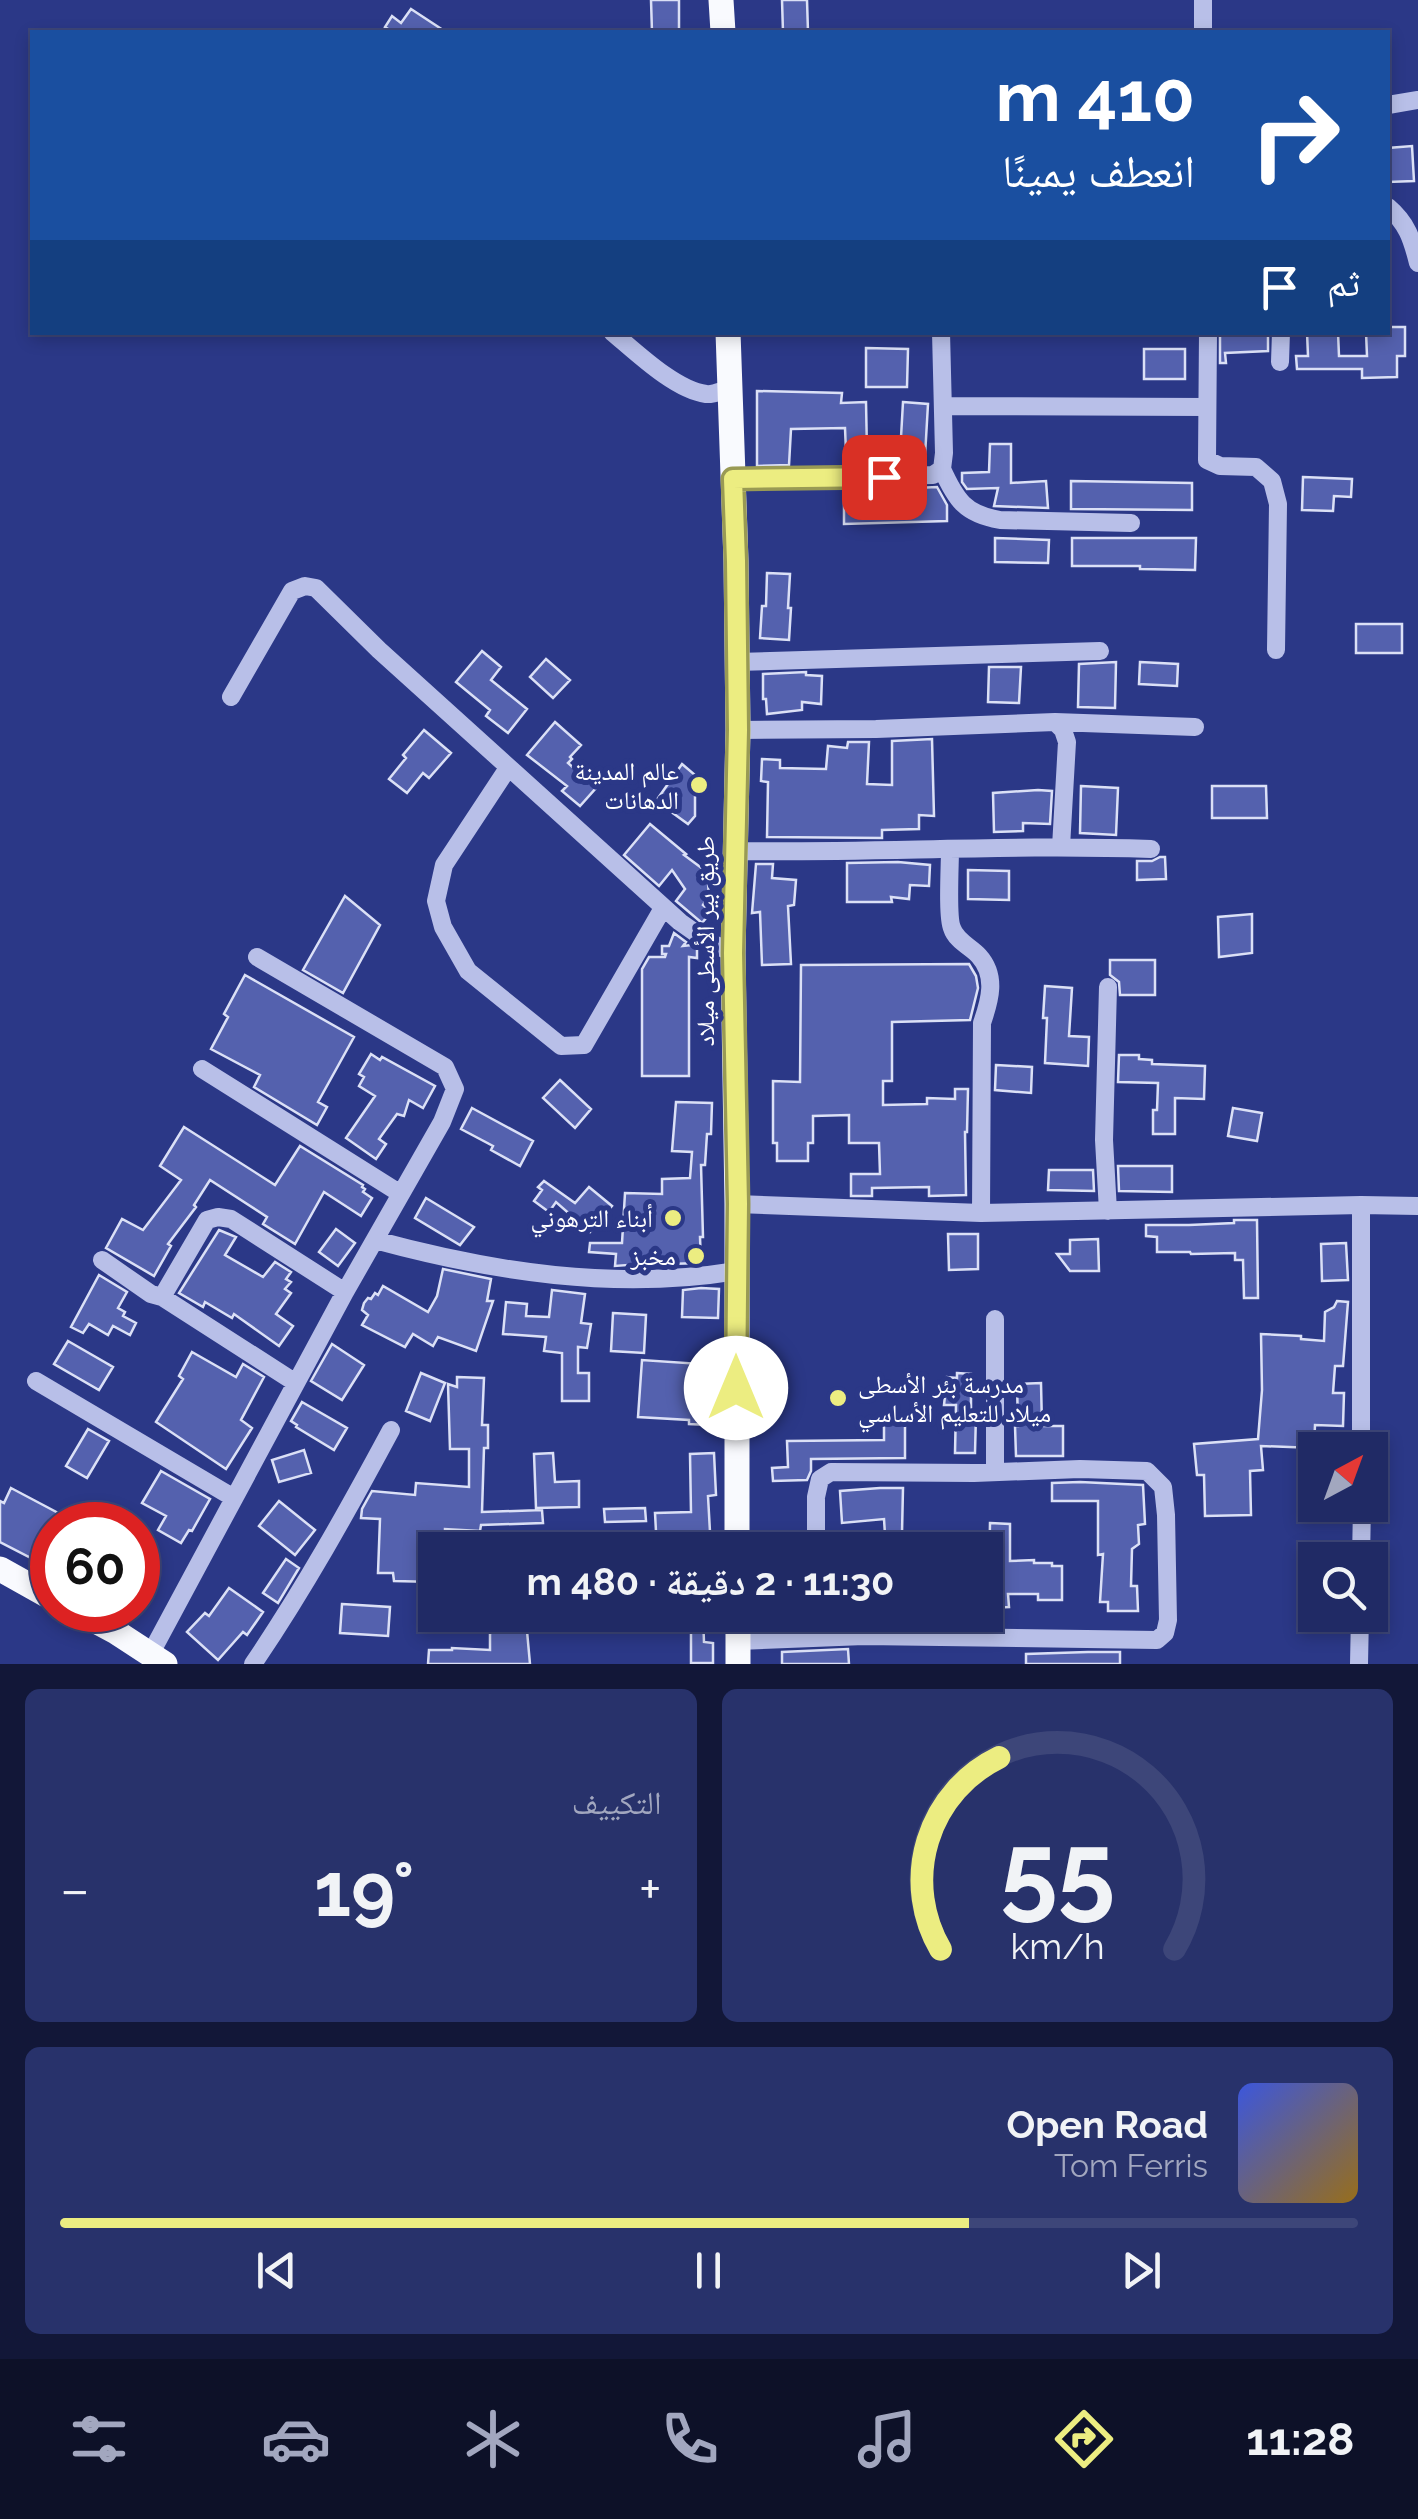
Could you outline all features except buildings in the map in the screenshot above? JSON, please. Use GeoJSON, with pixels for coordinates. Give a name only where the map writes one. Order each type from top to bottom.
{"type":"FeatureCollection","features":[{"type":"Feature","properties":{"kind":"main road"},"geometry":{"type":"LineString","coordinates":[[721,0],[722,30]]}},
{"type":"Feature","properties":{"kind":"main road","name":"طريق بير الأسطى ميلاد"},"geometry":{"type":"LineString","coordinates":[[728,335],[738,730],[733,953],[738,1532]]}},
{"type":"Feature","properties":{"kind":"main road"},"geometry":{"type":"LineString","coordinates":[[0,1569],[30,1586]]}},
{"type":"Feature","properties":{"kind":"main road"},"geometry":{"type":"LineString","coordinates":[[112,1632],[158,1659]]}},
{"type":"Feature","properties":{"kind":"street"},"geometry":{"type":"LineString","coordinates":[[1202,0],[1204,30]]}},
{"type":"Feature","properties":{"kind":"street"},"geometry":{"type":"LineString","coordinates":[[1390,104],[1418,100]]}},
{"type":"Feature","properties":{"kind":"street"},"geometry":{"type":"LineString","coordinates":[[1390,209],[1411,233],[1418,263]]}},
{"type":"Feature","properties":{"kind":"street"},"geometry":{"type":"LineString","coordinates":[[616,335],[691,390],[709,395],[729,389]]}},
{"type":"Feature","properties":{"kind":"street"},"geometry":{"type":"LineString","coordinates":[[941,335],[942,469],[956,498],[981,517],[1000,520],[1131,523]]}},
{"type":"Feature","properties":{"kind":"street"},"geometry":{"type":"LineString","coordinates":[[1208,335],[1207,460],[1220,466],[1256,466],[1272,481],[1278,504],[1276,650]]}},
{"type":"Feature","properties":{"kind":"street"},"geometry":{"type":"LineString","coordinates":[[1280,362],[1281,335]]}},
{"type":"Feature","properties":{"kind":"street"},"geometry":{"type":"LineString","coordinates":[[944,406],[1207,407]]}},
{"type":"Feature","properties":{"kind":"street"},"geometry":{"type":"LineString","coordinates":[[733,479],[922,476],[942,469]]}},
{"type":"Feature","properties":{"kind":"street"},"geometry":{"type":"LineString","coordinates":[[231,697],[292,591],[305,586],[316,588],[663,908],[707,941],[733,953]]}},
{"type":"Feature","properties":{"kind":"street"},"geometry":{"type":"LineString","coordinates":[[737,662],[1100,651]]}},
{"type":"Feature","properties":{"kind":"street"},"geometry":{"type":"LineString","coordinates":[[738,730],[1055,722],[1195,728]]}},
{"type":"Feature","properties":{"kind":"street"},"geometry":{"type":"LineString","coordinates":[[1055,722],[1063,730],[1066,742],[1061,847]]}},
{"type":"Feature","properties":{"kind":"street"},"geometry":{"type":"LineString","coordinates":[[508,768],[444,866],[436,901],[444,927],[468,971],[561,1046],[584,1044],[663,908]]}},
{"type":"Feature","properties":{"kind":"street"},"geometry":{"type":"LineString","coordinates":[[735,850],[1151,849]]}},
{"type":"Feature","properties":{"kind":"street"},"geometry":{"type":"LineString","coordinates":[[950,850],[952,929],[980,957],[990,975],[991,994],[982,1023],[981,1214]]}},
{"type":"Feature","properties":{"kind":"street"},"geometry":{"type":"LineString","coordinates":[[158,1659],[234,1498],[442,1122],[455,1088],[446,1067],[257,957]]}},
{"type":"Feature","properties":{"kind":"street"},"geometry":{"type":"LineString","coordinates":[[1108,987],[1104,1140],[1108,1211]]}},
{"type":"Feature","properties":{"kind":"street"},"geometry":{"type":"LineString","coordinates":[[202,1069],[401,1194]]}},
{"type":"Feature","properties":{"kind":"street"},"geometry":{"type":"LineString","coordinates":[[738,1204],[981,1214],[1418,1206]]}},
{"type":"Feature","properties":{"kind":"street"},"geometry":{"type":"LineString","coordinates":[[1361,1205],[1361,1432]]}},
{"type":"Feature","properties":{"kind":"street"},"geometry":{"type":"LineString","coordinates":[[162,1297],[208,1220],[218,1216],[231,1219],[345,1292]]}},
{"type":"Feature","properties":{"kind":"street"},"geometry":{"type":"LineString","coordinates":[[375,1240],[479,1265],[583,1278],[697,1278],[737,1271]]}},
{"type":"Feature","properties":{"kind":"street"},"geometry":{"type":"LineString","coordinates":[[102,1260],[296,1383]]}},
{"type":"Feature","properties":{"kind":"street"},"geometry":{"type":"LineString","coordinates":[[995,1319],[995,1472]]}},
{"type":"Feature","properties":{"kind":"street"},"geometry":{"type":"LineString","coordinates":[[36,1381],[234,1498]]}},
{"type":"Feature","properties":{"kind":"street"},"geometry":{"type":"LineString","coordinates":[[253,1664],[287,1613],[391,1430]]}},
{"type":"Feature","properties":{"kind":"street"},"geometry":{"type":"LineString","coordinates":[[738,1640],[1157,1640],[1168,1620],[1166,1515],[1162,1487],[1147,1472],[830,1472],[820,1478],[816,1532]]}},
{"type":"Feature","properties":{"kind":"street"},"geometry":{"type":"LineString","coordinates":[[818,1632],[818,1638]]}},
{"type":"Feature","properties":{"kind":"street"},"geometry":{"type":"LineString","coordinates":[[1359,1664],[1360,1632]]}},
{"type":"Feature","properties":{"kind":"place","name":"عالم المدينة الدهانات"},"geometry":{"type":"Point","coordinates":[699,785]}},
{"type":"Feature","properties":{"kind":"place","name":"أبناء الترهوني"},"geometry":{"type":"Point","coordinates":[673,1218]}},
{"type":"Feature","properties":{"kind":"place","name":"مخبز"},"geometry":{"type":"Point","coordinates":[696,1256]}},
{"type":"Feature","properties":{"kind":"place","name":"مدرسة بئر الأسطى ميلاد للتعليم الأساسي"},"geometry":{"type":"Point","coordinates":[838,1398]}},
{"type":"Feature","properties":{"kind":"route"},"geometry":{"type":"LineString","coordinates":[[736,1388],[738,1204],[733,953],[738,730],[733,479],[884,477]]}}]}
